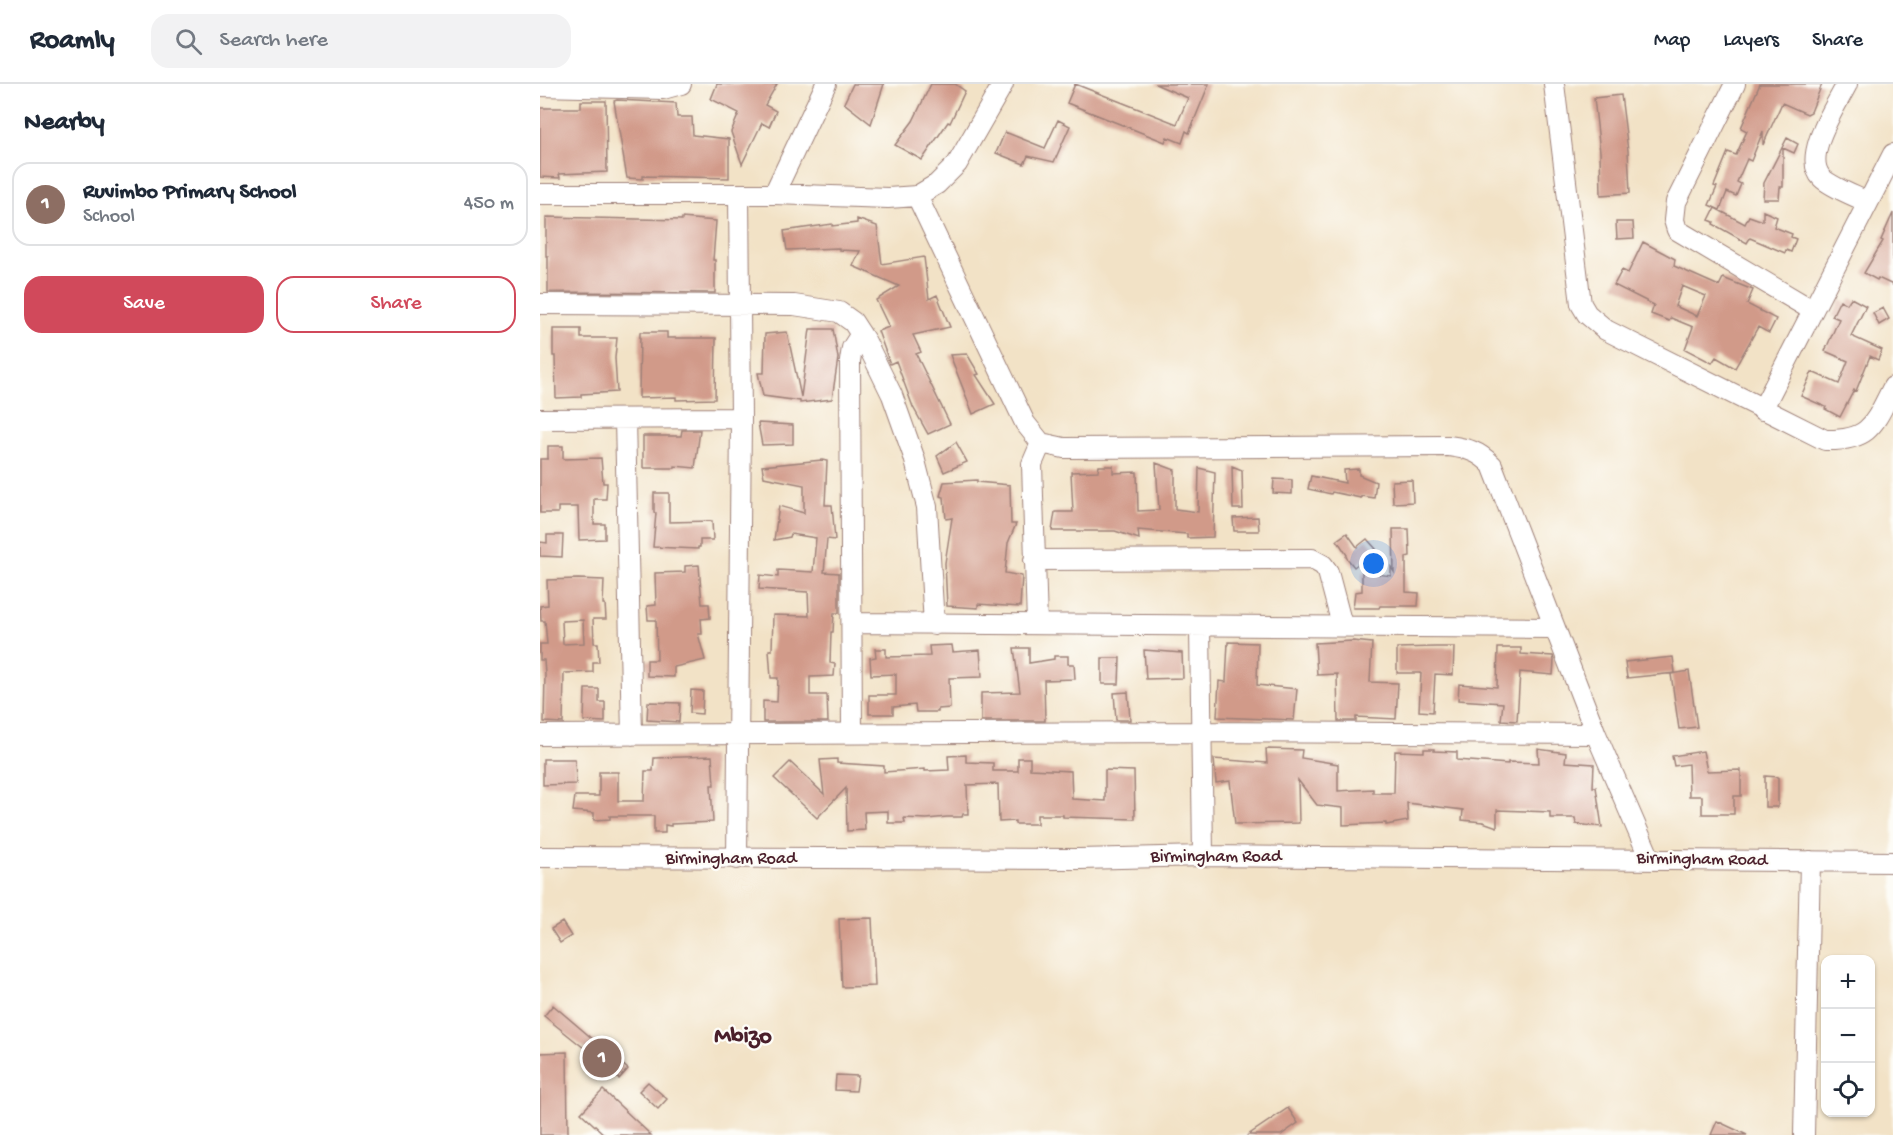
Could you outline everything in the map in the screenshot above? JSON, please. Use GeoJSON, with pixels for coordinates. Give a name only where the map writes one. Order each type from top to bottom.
{"type":"FeatureCollection","features":[{"type":"Feature","properties":{"kind":"street"},"geometry":{"type":"LineString","coordinates":[[540,86],[663,89],[681,84]]}},
{"type":"Feature","properties":{"kind":"street"},"geometry":{"type":"LineString","coordinates":[[774,194],[826,84]]}},
{"type":"Feature","properties":{"kind":"street"},"geometry":{"type":"LineString","coordinates":[[540,194],[774,194],[888,198],[916,195],[937,184],[957,164],[1003,84]]}},
{"type":"Feature","properties":{"kind":"street"},"geometry":{"type":"LineString","coordinates":[[1554,84],[1581,304],[1587,314],[1606,330],[1825,440],[1845,441],[1862,435],[1874,425],[1893,387]]}},
{"type":"Feature","properties":{"kind":"street"},"geometry":{"type":"LineString","coordinates":[[1735,84],[1676,202],[1674,220],[1677,230],[1812,310]]}},
{"type":"Feature","properties":{"kind":"street"},"geometry":{"type":"LineString","coordinates":[[1847,84],[1817,145],[1816,171],[1823,180],[1867,202]]}},
{"type":"Feature","properties":{"kind":"street"},"geometry":{"type":"LineString","coordinates":[[1762,410],[1893,154]]}},
{"type":"Feature","properties":{"kind":"street"},"geometry":{"type":"LineString","coordinates":[[737,859],[741,418],[739,194]]}},
{"type":"Feature","properties":{"kind":"street"},"geometry":{"type":"LineString","coordinates":[[916,195],[1025,423],[1041,443],[1064,448],[1448,446],[1471,449],[1492,465],[1596,734],[1650,859]]}},
{"type":"Feature","properties":{"kind":"street"},"geometry":{"type":"LineString","coordinates":[[540,304],[794,305],[839,312],[853,322],[892,395],[914,457],[927,507],[934,625]]}},
{"type":"Feature","properties":{"kind":"street"},"geometry":{"type":"LineString","coordinates":[[852,733],[850,361],[852,348],[861,334]]}},
{"type":"Feature","properties":{"kind":"street"},"geometry":{"type":"LineString","coordinates":[[540,419],[741,418]]}},
{"type":"Feature","properties":{"kind":"street"},"geometry":{"type":"LineString","coordinates":[[625,419],[632,735]]}},
{"type":"Feature","properties":{"kind":"street"},"geometry":{"type":"LineString","coordinates":[[1037,624],[1032,464],[1041,443]]}},
{"type":"Feature","properties":{"kind":"street"},"geometry":{"type":"LineString","coordinates":[[1034,560],[1312,559],[1323,565],[1328,572],[1342,625]]}},
{"type":"Feature","properties":{"kind":"street"},"geometry":{"type":"LineString","coordinates":[[853,623],[1554,628]]}},
{"type":"Feature","properties":{"kind":"street"},"geometry":{"type":"LineString","coordinates":[[1200,626],[1203,856]]}},
{"type":"Feature","properties":{"kind":"street"},"geometry":{"type":"LineString","coordinates":[[540,735],[1202,732],[1596,734]]}},
{"type":"Feature","properties":{"kind":"street","name":"Birmingham Road"},"geometry":{"type":"LineString","coordinates":[[540,857],[1080,859],[1203,856],[1893,861]]}},
{"type":"Feature","properties":{"kind":"street"},"geometry":{"type":"LineString","coordinates":[[1804,1135],[1810,861]]}},
{"type":"Feature","properties":{"kind":"building"},"geometry":{"type":"Polygon","coordinates":[[[717,84],[777,84],[765,105],[776,111],[769,127],[762,123],[742,164],[731,132],[739,113],[711,99],[717,84]]]}},
{"type":"Feature","properties":{"kind":"building"},"geometry":{"type":"Polygon","coordinates":[[[853,84],[884,84],[871,124],[844,103],[853,84]]]}},
{"type":"Feature","properties":{"kind":"building"},"geometry":{"type":"Polygon","coordinates":[[[931,84],[955,84],[965,91],[950,123],[948,122],[922,160],[895,145],[913,121],[931,84]]]}},
{"type":"Feature","properties":{"kind":"building"},"geometry":{"type":"Polygon","coordinates":[[[1075,84],[1177,124],[1188,98],[1155,84],[1209,84],[1189,133],[1186,131],[1182,143],[1167,137],[1165,142],[1067,103],[1075,84]]]}},
{"type":"Feature","properties":{"kind":"building"},"geometry":{"type":"Polygon","coordinates":[[[1760,84],[1822,84],[1811,112],[1807,114],[1782,103],[1763,145],[1763,131],[1751,161],[1747,159],[1737,182],[1741,184],[1736,196],[1727,192],[1720,210],[1709,205],[1717,187],[1714,186],[1728,152],[1736,155],[1747,131],[1741,128],[1760,84]]]}},
{"type":"Feature","properties":{"kind":"building"},"geometry":{"type":"Polygon","coordinates":[[[1621,95],[1628,151],[1630,193],[1601,195],[1600,152],[1594,98],[1621,95]]]}},
{"type":"Feature","properties":{"kind":"building"},"geometry":{"type":"Polygon","coordinates":[[[581,101],[606,101],[607,172],[559,174],[560,178],[540,177],[540,108],[581,108],[581,101]]]}},
{"type":"Feature","properties":{"kind":"building"},"geometry":{"type":"Polygon","coordinates":[[[614,101],[676,103],[677,117],[692,117],[693,135],[729,139],[729,178],[643,176],[643,179],[627,178],[614,101]]]}},
{"type":"Feature","properties":{"kind":"building"},"geometry":{"type":"Polygon","coordinates":[[[1058,120],[1070,126],[1054,162],[1028,156],[1024,164],[996,153],[1005,132],[1045,148],[1058,120]]]}},
{"type":"Feature","properties":{"kind":"building"},"geometry":{"type":"Polygon","coordinates":[[[1787,138],[1798,144],[1794,153],[1783,148],[1783,187],[1780,187],[1779,199],[1763,199],[1764,183],[1787,138]]]}},
{"type":"Feature","properties":{"kind":"building"},"geometry":{"type":"Polygon","coordinates":[[[1715,208],[1745,224],[1749,216],[1763,221],[1763,211],[1777,217],[1774,227],[1792,234],[1791,237],[1796,239],[1791,252],[1786,250],[1785,253],[1750,238],[1747,243],[1713,224],[1714,222],[1709,220],[1715,208]]]}},
{"type":"Feature","properties":{"kind":"building"},"geometry":{"type":"Polygon","coordinates":[[[1893,213],[1893,285],[1864,273],[1883,241],[1881,240],[1893,213]]]}},
{"type":"Feature","properties":{"kind":"building"},"geometry":{"type":"Polygon","coordinates":[[[546,217],[682,220],[682,218],[716,221],[713,260],[715,260],[715,293],[548,292],[546,217]]]}},
{"type":"Feature","properties":{"kind":"building"},"geometry":{"type":"Polygon","coordinates":[[[857,219],[877,226],[882,264],[924,257],[929,299],[937,295],[950,327],[913,335],[921,352],[916,354],[950,424],[928,434],[913,407],[896,361],[890,364],[878,331],[889,327],[876,300],[899,286],[853,266],[860,251],[839,250],[839,248],[787,250],[784,231],[857,223],[857,219]]]}},
{"type":"Feature","properties":{"kind":"building"},"geometry":{"type":"Polygon","coordinates":[[[1616,222],[1633,222],[1634,238],[1617,239],[1616,222]]]}},
{"type":"Feature","properties":{"kind":"building"},"geometry":{"type":"Polygon","coordinates":[[[1643,242],[1675,259],[1674,266],[1719,286],[1723,278],[1753,290],[1747,304],[1776,319],[1769,333],[1758,327],[1735,368],[1716,357],[1712,363],[1685,349],[1693,327],[1671,318],[1669,321],[1651,314],[1654,305],[1614,285],[1622,270],[1628,273],[1643,242]],[[1682,286],[1675,306],[1697,316],[1706,296],[1682,286]]]}},
{"type":"Feature","properties":{"kind":"building"},"geometry":{"type":"Polygon","coordinates":[[[1851,298],[1866,306],[1851,336],[1882,350],[1878,360],[1870,356],[1856,391],[1854,390],[1840,417],[1825,409],[1826,407],[1801,396],[1812,372],[1839,384],[1848,361],[1825,351],[1839,319],[1832,316],[1840,300],[1847,304],[1851,298]]]}},
{"type":"Feature","properties":{"kind":"building"},"geometry":{"type":"Polygon","coordinates":[[[1883,308],[1889,319],[1879,325],[1873,313],[1883,308]]]}},
{"type":"Feature","properties":{"kind":"building"},"geometry":{"type":"Polygon","coordinates":[[[553,329],[581,329],[581,338],[617,338],[615,358],[617,392],[556,398],[553,329]]]}},
{"type":"Feature","properties":{"kind":"building"},"geometry":{"type":"Polygon","coordinates":[[[810,329],[833,329],[838,358],[832,399],[800,403],[800,401],[763,396],[758,373],[764,373],[765,334],[787,332],[801,397],[810,329]]]}},
{"type":"Feature","properties":{"kind":"building"},"geometry":{"type":"Polygon","coordinates":[[[640,332],[667,332],[667,338],[716,338],[715,399],[639,398],[640,332]]]}},
{"type":"Feature","properties":{"kind":"building"},"geometry":{"type":"Polygon","coordinates":[[[967,354],[979,374],[976,375],[995,404],[973,414],[950,355],[967,354]]]}},
{"type":"Feature","properties":{"kind":"building"},"geometry":{"type":"Polygon","coordinates":[[[758,423],[793,425],[793,444],[762,445],[758,423]]]}},
{"type":"Feature","properties":{"kind":"building"},"geometry":{"type":"Polygon","coordinates":[[[682,430],[700,430],[695,468],[675,466],[675,468],[643,468],[643,436],[681,436],[682,430]]]}},
{"type":"Feature","properties":{"kind":"building"},"geometry":{"type":"Polygon","coordinates":[[[956,442],[967,462],[944,472],[937,456],[956,442]]]}},
{"type":"Feature","properties":{"kind":"building"},"geometry":{"type":"Polygon","coordinates":[[[548,446],[563,446],[563,459],[601,458],[603,483],[607,483],[606,499],[594,499],[594,524],[605,524],[605,539],[579,540],[578,507],[558,507],[558,513],[540,513],[540,459],[548,459],[548,446]]]}},
{"type":"Feature","properties":{"kind":"building"},"geometry":{"type":"Polygon","coordinates":[[[827,461],[825,505],[832,505],[835,540],[827,539],[824,572],[839,573],[839,613],[834,613],[833,632],[831,632],[830,663],[835,664],[834,676],[810,677],[810,695],[827,695],[828,722],[763,722],[763,701],[777,702],[778,678],[771,678],[769,650],[772,650],[773,615],[809,616],[808,592],[759,589],[760,575],[778,577],[778,570],[813,572],[816,538],[791,534],[790,537],[774,540],[779,506],[804,513],[804,485],[764,477],[762,466],[827,461]]]}},
{"type":"Feature","properties":{"kind":"building"},"geometry":{"type":"Polygon","coordinates":[[[1156,463],[1175,470],[1175,509],[1198,512],[1199,468],[1215,472],[1213,537],[1187,538],[1187,534],[1138,530],[1139,539],[1115,531],[1052,531],[1055,512],[1073,512],[1071,472],[1098,471],[1099,466],[1113,466],[1113,473],[1137,472],[1138,511],[1159,510],[1156,463]]]}},
{"type":"Feature","properties":{"kind":"building"},"geometry":{"type":"Polygon","coordinates":[[[1232,466],[1242,470],[1243,509],[1233,509],[1232,466]]]}},
{"type":"Feature","properties":{"kind":"building"},"geometry":{"type":"Polygon","coordinates":[[[1359,469],[1359,475],[1376,482],[1374,498],[1361,496],[1361,498],[1332,492],[1331,494],[1308,489],[1311,476],[1345,483],[1344,470],[1359,469]]]}},
{"type":"Feature","properties":{"kind":"building"},"geometry":{"type":"Polygon","coordinates":[[[1274,479],[1292,480],[1292,494],[1273,493],[1274,479]]]}},
{"type":"Feature","properties":{"kind":"building"},"geometry":{"type":"Polygon","coordinates":[[[977,480],[977,482],[1010,485],[1011,524],[1016,524],[1008,543],[1005,573],[1022,576],[1020,607],[978,604],[978,608],[947,606],[945,563],[952,518],[946,519],[944,497],[940,496],[944,482],[977,480]]]}},
{"type":"Feature","properties":{"kind":"building"},"geometry":{"type":"Polygon","coordinates":[[[1412,480],[1413,502],[1393,503],[1392,481],[1412,480]]]}},
{"type":"Feature","properties":{"kind":"building"},"geometry":{"type":"Polygon","coordinates":[[[654,493],[669,493],[669,522],[712,521],[713,540],[700,540],[698,549],[653,547],[656,513],[654,513],[654,493]]]}},
{"type":"Feature","properties":{"kind":"building"},"geometry":{"type":"Polygon","coordinates":[[[1258,517],[1259,531],[1234,531],[1233,518],[1258,517]]]}},
{"type":"Feature","properties":{"kind":"building"},"geometry":{"type":"Polygon","coordinates":[[[1393,529],[1409,529],[1410,556],[1406,557],[1406,592],[1419,593],[1418,606],[1353,608],[1355,592],[1362,591],[1362,572],[1391,576],[1391,567],[1394,572],[1393,529]]]}},
{"type":"Feature","properties":{"kind":"building"},"geometry":{"type":"Polygon","coordinates":[[[1347,533],[1357,547],[1367,539],[1376,549],[1354,567],[1337,540],[1347,533]]]}},
{"type":"Feature","properties":{"kind":"building"},"geometry":{"type":"Polygon","coordinates":[[[547,535],[563,535],[562,557],[540,556],[540,542],[547,543],[547,535]]]}},
{"type":"Feature","properties":{"kind":"building"},"geometry":{"type":"Polygon","coordinates":[[[699,565],[702,604],[709,604],[710,618],[701,619],[702,634],[698,634],[705,660],[674,667],[674,677],[647,676],[647,660],[657,660],[656,620],[648,620],[647,606],[656,605],[655,573],[685,572],[685,566],[699,565]]]}},
{"type":"Feature","properties":{"kind":"building"},"geometry":{"type":"Polygon","coordinates":[[[547,580],[604,580],[603,604],[605,604],[606,619],[593,619],[594,643],[598,643],[599,662],[593,662],[593,672],[564,673],[563,723],[544,722],[545,674],[544,660],[540,660],[540,644],[547,644],[545,621],[541,621],[540,606],[548,605],[547,580]],[[583,620],[562,621],[563,644],[584,643],[583,620]]]}},
{"type":"Feature","properties":{"kind":"building"},"geometry":{"type":"Polygon","coordinates":[[[1353,641],[1372,643],[1370,682],[1398,683],[1396,719],[1356,717],[1356,721],[1338,721],[1337,674],[1317,675],[1315,643],[1353,641]]]}},
{"type":"Feature","properties":{"kind":"building"},"geometry":{"type":"Polygon","coordinates":[[[1228,642],[1258,643],[1257,685],[1297,689],[1294,720],[1217,717],[1219,681],[1226,682],[1228,642]]]}},
{"type":"Feature","properties":{"kind":"building"},"geometry":{"type":"Polygon","coordinates":[[[952,645],[953,652],[980,650],[982,677],[949,678],[950,708],[938,709],[938,712],[916,712],[915,705],[893,707],[893,714],[869,714],[869,695],[896,695],[896,674],[871,675],[870,658],[876,657],[875,649],[886,649],[886,657],[930,656],[929,646],[952,645]]]}},
{"type":"Feature","properties":{"kind":"building"},"geometry":{"type":"Polygon","coordinates":[[[1454,647],[1453,675],[1435,674],[1433,712],[1419,711],[1421,673],[1397,673],[1397,648],[1454,647]]]}},
{"type":"Feature","properties":{"kind":"building"},"geometry":{"type":"Polygon","coordinates":[[[1014,648],[1029,648],[1029,663],[1054,659],[1054,656],[1068,656],[1068,664],[1074,664],[1075,679],[1044,680],[1045,721],[981,721],[981,693],[1020,692],[1014,648]]]}},
{"type":"Feature","properties":{"kind":"building"},"geometry":{"type":"Polygon","coordinates":[[[1498,648],[1521,648],[1521,654],[1553,656],[1553,675],[1520,672],[1517,721],[1501,720],[1503,703],[1458,700],[1459,684],[1497,687],[1498,648]]]}},
{"type":"Feature","properties":{"kind":"building"},"geometry":{"type":"Polygon","coordinates":[[[1144,650],[1182,653],[1183,678],[1146,679],[1144,650]]]}},
{"type":"Feature","properties":{"kind":"building"},"geometry":{"type":"Polygon","coordinates":[[[1673,657],[1675,673],[1627,678],[1625,662],[1673,657]]]}},
{"type":"Feature","properties":{"kind":"building"},"geometry":{"type":"Polygon","coordinates":[[[1102,658],[1120,658],[1119,684],[1102,684],[1102,658]]]}},
{"type":"Feature","properties":{"kind":"building"},"geometry":{"type":"Polygon","coordinates":[[[1689,671],[1697,727],[1679,729],[1671,674],[1689,671]]]}},
{"type":"Feature","properties":{"kind":"building"},"geometry":{"type":"Polygon","coordinates":[[[585,689],[599,689],[599,702],[605,702],[605,722],[584,721],[585,689]]]}},
{"type":"Feature","properties":{"kind":"building"},"geometry":{"type":"Polygon","coordinates":[[[691,690],[703,691],[702,714],[690,713],[691,690]]]}},
{"type":"Feature","properties":{"kind":"building"},"geometry":{"type":"Polygon","coordinates":[[[1128,692],[1130,720],[1116,720],[1114,693],[1128,692]]]}},
{"type":"Feature","properties":{"kind":"building"},"geometry":{"type":"Polygon","coordinates":[[[648,702],[680,703],[679,722],[647,720],[648,702]]]}},
{"type":"Feature","properties":{"kind":"building"},"geometry":{"type":"Polygon","coordinates":[[[1266,749],[1302,750],[1301,758],[1338,764],[1338,791],[1373,789],[1373,793],[1394,793],[1395,751],[1424,752],[1424,749],[1434,749],[1434,751],[1457,752],[1457,760],[1508,764],[1508,762],[1539,763],[1538,749],[1566,753],[1565,762],[1594,764],[1593,787],[1596,787],[1602,827],[1576,824],[1575,818],[1550,818],[1550,812],[1497,810],[1497,827],[1483,822],[1462,820],[1463,810],[1407,803],[1408,821],[1386,825],[1386,823],[1343,825],[1343,808],[1317,805],[1298,780],[1299,823],[1235,824],[1230,781],[1216,783],[1214,759],[1267,763],[1266,749]]]}},
{"type":"Feature","properties":{"kind":"building"},"geometry":{"type":"Polygon","coordinates":[[[1703,751],[1707,771],[1741,770],[1741,796],[1734,796],[1734,814],[1702,814],[1702,796],[1689,796],[1688,764],[1674,766],[1672,756],[1703,751]]]}},
{"type":"Feature","properties":{"kind":"building"},"geometry":{"type":"Polygon","coordinates":[[[966,755],[966,762],[993,763],[993,771],[1018,771],[1018,758],[1030,758],[1030,769],[1071,771],[1072,799],[1105,801],[1105,770],[1134,771],[1135,819],[1037,815],[1037,824],[1015,824],[1015,821],[999,822],[998,784],[967,785],[968,814],[963,814],[962,817],[904,818],[905,823],[888,823],[888,811],[864,812],[865,830],[847,831],[846,788],[817,818],[774,778],[790,762],[824,794],[820,760],[837,759],[837,763],[884,766],[884,772],[925,769],[925,771],[949,770],[948,756],[966,755]]]}},
{"type":"Feature","properties":{"kind":"building"},"geometry":{"type":"Polygon","coordinates":[[[712,756],[713,822],[665,825],[665,833],[654,833],[654,816],[610,816],[610,819],[594,820],[594,813],[573,811],[575,796],[599,796],[599,772],[618,772],[618,801],[644,801],[645,771],[653,771],[654,758],[712,756]]]}},
{"type":"Feature","properties":{"kind":"building"},"geometry":{"type":"Polygon","coordinates":[[[543,759],[575,759],[576,784],[543,785],[543,759]]]}},
{"type":"Feature","properties":{"kind":"building"},"geometry":{"type":"Polygon","coordinates":[[[1765,776],[1778,777],[1778,807],[1765,807],[1765,776]]]}},
{"type":"Feature","properties":{"kind":"building"},"geometry":{"type":"Polygon","coordinates":[[[872,918],[875,986],[842,987],[839,919],[872,918]]]}},
{"type":"Feature","properties":{"kind":"building"},"geometry":{"type":"Polygon","coordinates":[[[562,922],[571,936],[560,943],[551,929],[562,922]]]}},
{"type":"Feature","properties":{"kind":"building"},"geometry":{"type":"Polygon","coordinates":[[[553,1005],[628,1069],[619,1079],[544,1016],[553,1005]]]}},
{"type":"Feature","properties":{"kind":"building"},"geometry":{"type":"Polygon","coordinates":[[[567,1052],[568,1135],[540,1135],[540,1053],[567,1052]]]}},
{"type":"Feature","properties":{"kind":"building"},"geometry":{"type":"Polygon","coordinates":[[[836,1075],[858,1076],[856,1091],[835,1090],[836,1075]]]}},
{"type":"Feature","properties":{"kind":"building"},"geometry":{"type":"Polygon","coordinates":[[[648,1082],[667,1099],[658,1109],[639,1091],[648,1082]]]}},
{"type":"Feature","properties":{"kind":"building"},"geometry":{"type":"Polygon","coordinates":[[[603,1090],[651,1135],[605,1135],[581,1113],[603,1090]]]}},
{"type":"Feature","properties":{"kind":"building"},"geometry":{"type":"Polygon","coordinates":[[[1288,1108],[1298,1123],[1281,1135],[1248,1135],[1288,1108]]]}},
{"type":"Feature","properties":{"kind":"building"},"geometry":{"type":"Polygon","coordinates":[[[1717,1121],[1747,1135],[1711,1135],[1717,1121]]]}},
{"type":"Feature","properties":{"kind":"place","name":"Ruvimbo Primary School"},"geometry":{"type":"Point","coordinates":[602,1058]}},
{"type":"Feature","properties":{"kind":"district","name":"Mbizo"},"geometry":{"type":"Point","coordinates":[743,1037]}}]}
